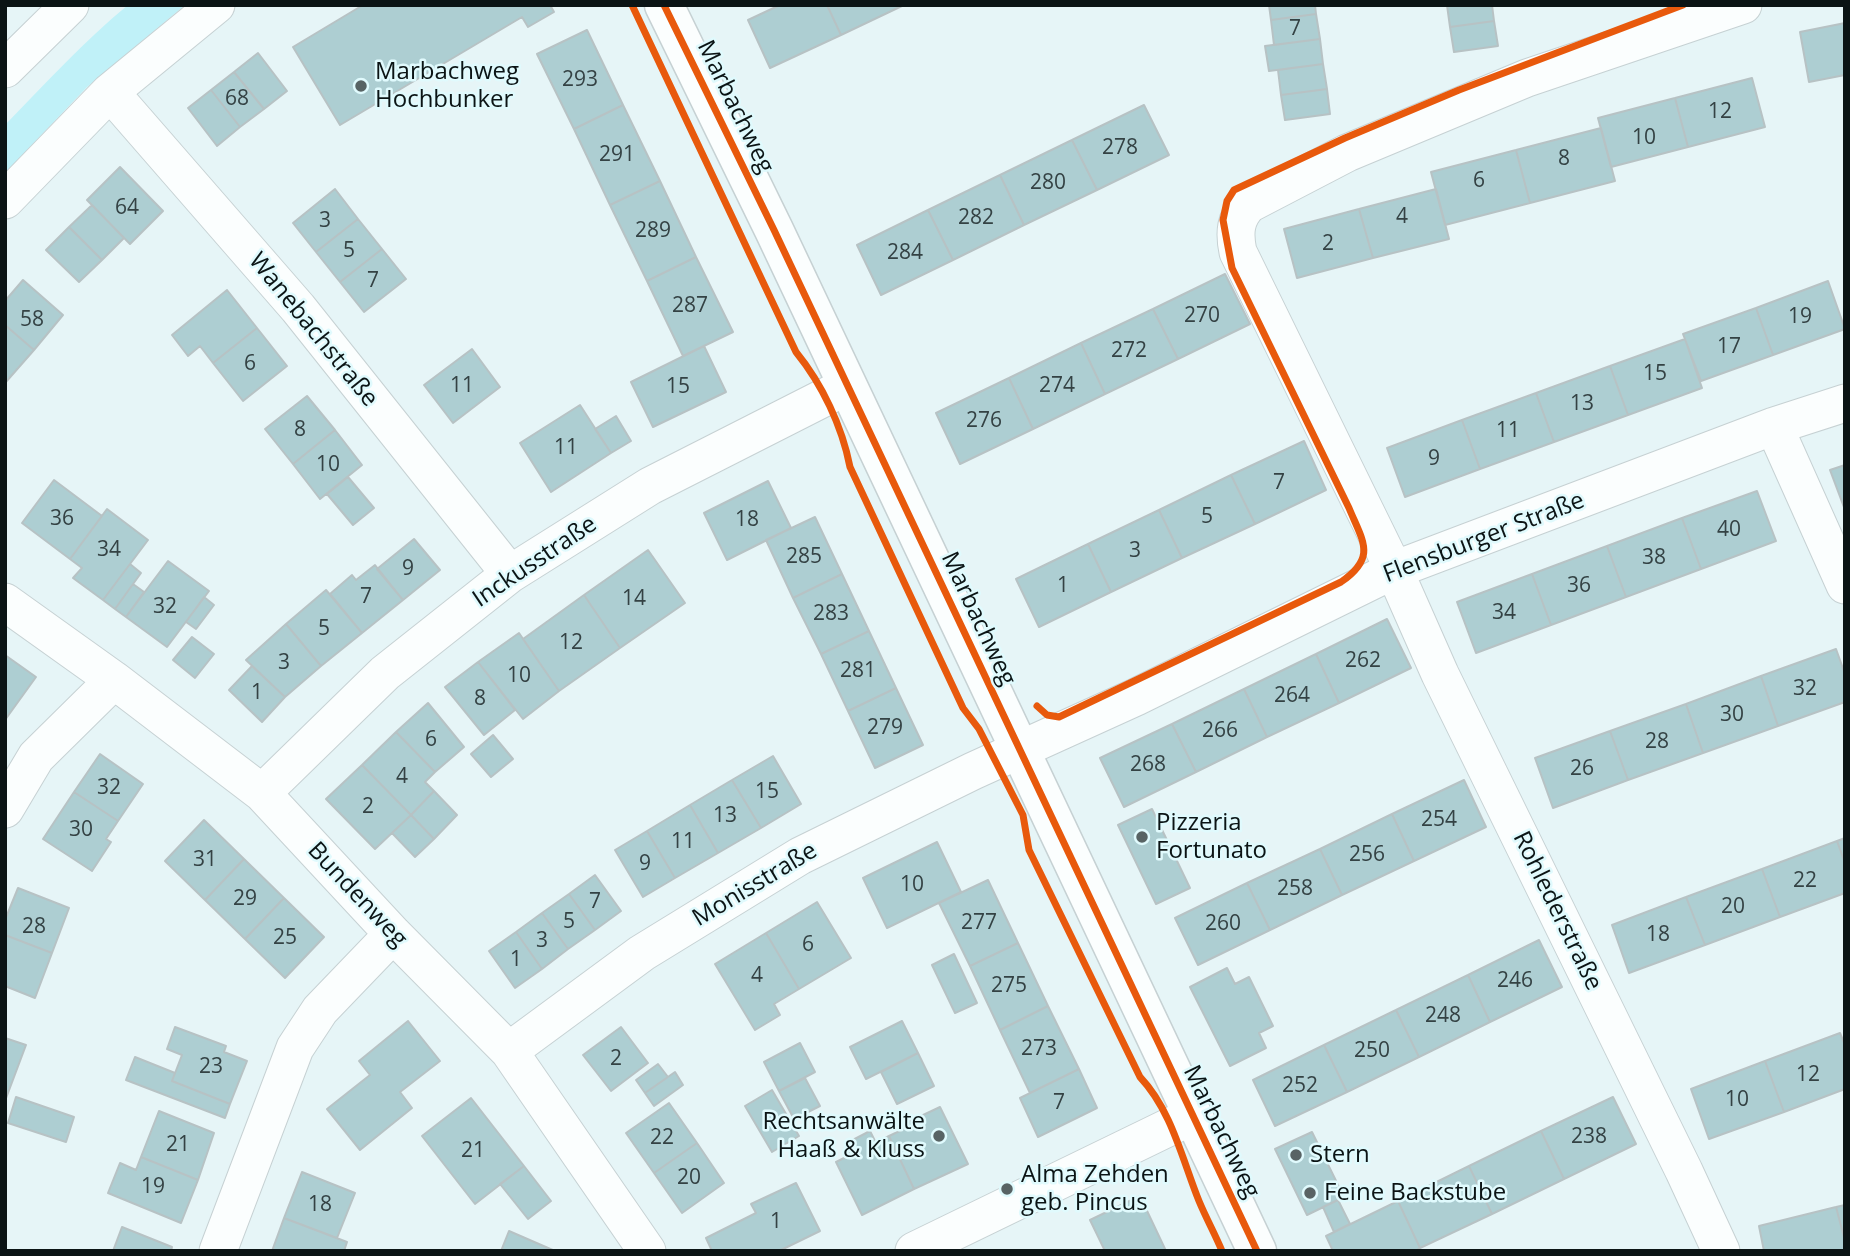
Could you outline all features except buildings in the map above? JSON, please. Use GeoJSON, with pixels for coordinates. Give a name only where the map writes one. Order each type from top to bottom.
{"type":"FeatureCollection","features":[{"type":"Feature","properties":{"kind":"main road","name":"Marbachweg"},"geometry":{"type":"LineString","coordinates":[[664,5],[1256,1251]]}},
{"type":"Feature","properties":{"kind":"street"},"geometry":{"type":"LineString","coordinates":[[5,69],[71,5]]}},
{"type":"Feature","properties":{"kind":"street"},"geometry":{"type":"LineString","coordinates":[[5,200],[110,92],[216,5]]}},
{"type":"Feature","properties":{"kind":"street","name":"Rohlederstraße"},"geometry":{"type":"LineString","coordinates":[[1721,1251],[1685,1171],[1440,674],[1394,570],[1238,252],[1236,227],[1240,213],[1249,204],[1347,153],[1527,78],[1743,5]]}},
{"type":"Feature","properties":{"kind":"street","name":"Wanebachstraße"},"geometry":{"type":"LineString","coordinates":[[110,92],[298,308],[510,574]]}},
{"type":"Feature","properties":{"kind":"street","name":"Inckusstraße"},"geometry":{"type":"LineString","coordinates":[[262,793],[385,673],[510,574],[650,486],[847,386]]}},
{"type":"Feature","properties":{"kind":"street","name":"Flensburger Straße"},"geometry":{"type":"LineString","coordinates":[[1019,751],[1394,570],[1774,426],[1845,403]]}},
{"type":"Feature","properties":{"kind":"street"},"geometry":{"type":"LineString","coordinates":[[1774,426],[1845,585]]}},
{"type":"Feature","properties":{"kind":"street","name":"Bundenweg"},"geometry":{"type":"LineString","coordinates":[[5,602],[114,680],[262,793],[393,934],[509,1051],[647,1251]]}},
{"type":"Feature","properties":{"kind":"street"},"geometry":{"type":"LineString","coordinates":[[5,808],[36,757],[114,680]]}},
{"type":"Feature","properties":{"kind":"street","name":"Monisstraße"},"geometry":{"type":"LineString","coordinates":[[509,1051],[642,953],[800,856],[1019,751]]}},
{"type":"Feature","properties":{"kind":"street"},"geometry":{"type":"LineString","coordinates":[[218,1251],[295,1048],[320,1010],[393,934]]}},
{"type":"Feature","properties":{"kind":"street"},"geometry":{"type":"LineString","coordinates":[[914,1251],[1192,1116]]}},
{"type":"Feature","properties":{"kind":"shaded area"},"geometry":{"type":"Polygon","coordinates":[[[128,5],[185,5],[87,87],[5,173],[5,125],[80,48],[128,5]]]}},
{"type":"Feature","properties":{"kind":"cycle path"},"geometry":{"type":"LineString","coordinates":[[632,5],[796,352],[830,406],[850,467],[963,708],[979,729],[1023,815],[1029,850],[1140,1077],[1151,1090],[1168,1120],[1199,1201],[1222,1251]]}},
{"type":"Feature","properties":{"kind":"cycle path"},"geometry":{"type":"LineString","coordinates":[[664,5],[774,230],[1257,1251]]}},
{"type":"Feature","properties":{"kind":"cycle path"},"geometry":{"type":"LineString","coordinates":[[1037,706],[1047,715],[1059,717],[1341,582],[1352,573],[1363,557],[1362,540],[1349,508],[1232,268],[1223,220],[1227,201],[1234,190],[1345,138],[1459,90],[1683,5]]}},
{"type":"Feature","properties":{"kind":"place","name":"Marbachweg Hochbunker"},"geometry":{"type":"Point","coordinates":[361,86]}},
{"type":"Feature","properties":{"kind":"place","name":"Pizzeria Fortunato"},"geometry":{"type":"Point","coordinates":[1142,837]}},
{"type":"Feature","properties":{"kind":"place","name":"Rechtsanwälte Haaß & Kluss"},"geometry":{"type":"Point","coordinates":[939,1136]}},
{"type":"Feature","properties":{"kind":"place","name":"Stern"},"geometry":{"type":"Point","coordinates":[1296,1155]}},
{"type":"Feature","properties":{"kind":"place","name":"Alma Zehden geb. Pincus"},"geometry":{"type":"Point","coordinates":[1007,1189]}},
{"type":"Feature","properties":{"kind":"place","name":"Feine Backstube"},"geometry":{"type":"Point","coordinates":[1310,1193]}}]}
